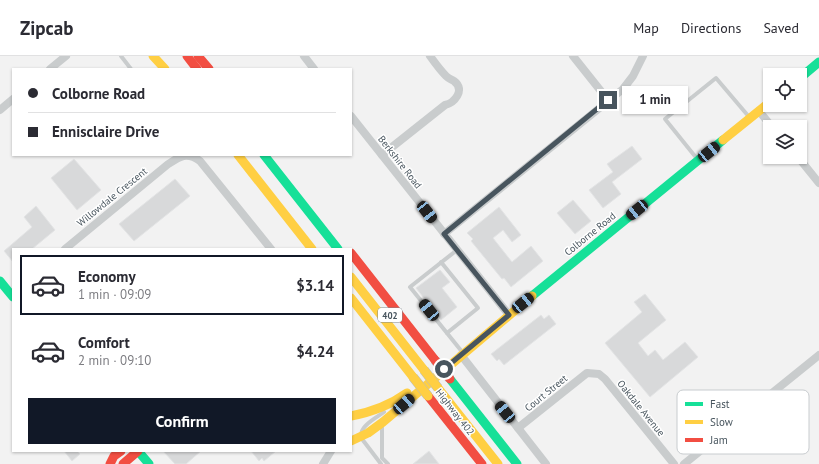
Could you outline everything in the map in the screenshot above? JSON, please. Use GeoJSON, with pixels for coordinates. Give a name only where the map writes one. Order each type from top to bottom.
{"type":"FeatureCollection","features":[{"type":"Feature","properties":{"kind":"main road"},"geometry":{"type":"LineString","coordinates":[[153,56],[164,68]]}},
{"type":"Feature","properties":{"kind":"main road"},"geometry":{"type":"LineString","coordinates":[[161,56],[170,68]]}},
{"type":"Feature","properties":{"kind":"main road"},"geometry":{"type":"LineString","coordinates":[[178,56],[187,68]]}},
{"type":"Feature","properties":{"kind":"main road"},"geometry":{"type":"LineString","coordinates":[[187,56],[196,68]]}},
{"type":"Feature","properties":{"kind":"main road"},"geometry":{"type":"LineString","coordinates":[[199,56],[208,68]]}},
{"type":"Feature","properties":{"kind":"main road"},"geometry":{"type":"LineString","coordinates":[[807,72],[819,62]]}},
{"type":"Feature","properties":{"kind":"main road","name":"Colborne Road"},"geometry":{"type":"LineString","coordinates":[[352,441],[361,437],[382,423],[509,315],[763,108]]}},
{"type":"Feature","properties":{"kind":"main road"},"geometry":{"type":"LineString","coordinates":[[239,156],[311,248]]}},
{"type":"Feature","properties":{"kind":"main road"},"geometry":{"type":"LineString","coordinates":[[256,156],[328,248]]}},
{"type":"Feature","properties":{"kind":"main road"},"geometry":{"type":"LineString","coordinates":[[265,156],[337,248]]}},
{"type":"Feature","properties":{"kind":"main road"},"geometry":{"type":"LineString","coordinates":[[301,187],[347,248]]}},
{"type":"Feature","properties":{"kind":"main road"},"geometry":{"type":"LineString","coordinates":[[352,254],[429,365]]}},
{"type":"Feature","properties":{"kind":"main road","name":"Highway 402"},"geometry":{"type":"LineString","coordinates":[[352,266],[507,464]]}},
{"type":"Feature","properties":{"kind":"main road"},"geometry":{"type":"LineString","coordinates":[[352,278],[429,365]]}},
{"type":"Feature","properties":{"kind":"main road"},"geometry":{"type":"LineString","coordinates":[[0,281],[12,294]]}},
{"type":"Feature","properties":{"kind":"main road","name":"Highway 402"},"geometry":{"type":"LineString","coordinates":[[352,299],[482,464]]}},
{"type":"Feature","properties":{"kind":"main road","name":"Colborne Road"},"geometry":{"type":"LineString","coordinates":[[353,416],[379,410],[393,403],[444,369]]}},
{"type":"Feature","properties":{"kind":"main road"},"geometry":{"type":"LineString","coordinates":[[444,383],[498,464]]}},
{"type":"Feature","properties":{"kind":"main road"},"geometry":{"type":"LineString","coordinates":[[444,383],[517,464]]}},
{"type":"Feature","properties":{"kind":"main road"},"geometry":{"type":"LineString","coordinates":[[110,464],[114,456],[120,452]]}},
{"type":"Feature","properties":{"kind":"main road"},"geometry":{"type":"LineString","coordinates":[[123,464],[137,452]]}},
{"type":"Feature","properties":{"kind":"main road"},"geometry":{"type":"LineString","coordinates":[[139,452],[149,464]]}},
{"type":"Feature","properties":{"kind":"street"},"geometry":{"type":"LineString","coordinates":[[51,68],[66,56]]}},
{"type":"Feature","properties":{"kind":"street"},"geometry":{"type":"LineString","coordinates":[[304,56],[313,68]]}},
{"type":"Feature","properties":{"kind":"street"},"geometry":{"type":"LineString","coordinates":[[382,155],[445,105],[454,101],[458,96],[456,83],[448,79],[430,56]]}},
{"type":"Feature","properties":{"kind":"street"},"geometry":{"type":"LineString","coordinates":[[573,56],[608,100]]}},
{"type":"Feature","properties":{"kind":"street"},"geometry":{"type":"LineString","coordinates":[[444,234],[623,89],[630,81],[642,56]]}},
{"type":"Feature","properties":{"kind":"street"},"geometry":{"type":"LineString","coordinates":[[0,110],[12,100]]}},
{"type":"Feature","properties":{"kind":"street"},"geometry":{"type":"LineString","coordinates":[[759,111],[766,120]]}},
{"type":"Feature","properties":{"kind":"street","name":"Berkshire Road"},"geometry":{"type":"LineString","coordinates":[[352,117],[509,315]]}},
{"type":"Feature","properties":{"kind":"street","name":"Willowdale Crescent"},"geometry":{"type":"LineString","coordinates":[[65,248],[167,165],[182,156]]}},
{"type":"Feature","properties":{"kind":"street","name":"Willowdale Crescent"},"geometry":{"type":"LineString","coordinates":[[194,156],[200,161],[270,248]]}},
{"type":"Feature","properties":{"kind":"street"},"geometry":{"type":"LineString","coordinates":[[804,164],[819,183]]}},
{"type":"Feature","properties":{"kind":"street"},"geometry":{"type":"LineString","coordinates":[[462,354],[546,464]]}},
{"type":"Feature","properties":{"kind":"street"},"geometry":{"type":"LineString","coordinates":[[776,390],[819,355]]}},
{"type":"Feature","properties":{"kind":"street","name":"Court Street"},"geometry":{"type":"LineString","coordinates":[[518,428],[587,373]]}},
{"type":"Feature","properties":{"kind":"street","name":"Oakdale Avenue"},"geometry":{"type":"LineString","coordinates":[[587,373],[599,374],[604,379],[674,464]]}},
{"type":"Feature","properties":{"kind":"street"},"geometry":{"type":"LineString","coordinates":[[322,464],[328,452]]}},
{"type":"Feature","properties":{"kind":"street"},"geometry":{"type":"LineString","coordinates":[[322,464],[330,452]]}},
{"type":"Feature","properties":{"kind":"street"},"geometry":{"type":"LineString","coordinates":[[684,464],[696,454]]}},
{"type":"Feature","properties":{"kind":"lane"},"geometry":{"type":"LineString","coordinates":[[121,56],[130,68]]}},
{"type":"Feature","properties":{"kind":"lane"},"geometry":{"type":"LineString","coordinates":[[698,161],[665,119],[716,78],[750,119]]}},
{"type":"Feature","properties":{"kind":"lane"},"geometry":{"type":"LineString","coordinates":[[457,250],[410,287],[462,354]]}},
{"type":"Feature","properties":{"kind":"lane"},"geometry":{"type":"LineString","coordinates":[[441,262],[478,308],[447,333]]}},
{"type":"Feature","properties":{"kind":"lane"},"geometry":{"type":"LineString","coordinates":[[381,464],[361,437],[360,433],[393,403]]}},
{"type":"Feature","properties":{"kind":"lane"},"geometry":{"type":"LineString","coordinates":[[382,423],[382,458],[388,464]]}},
{"type":"Feature","properties":{"kind":"building"},"geometry":{"type":"Polygon","coordinates":[[[632,146],[642,159],[612,182],[621,194],[603,208],[589,190],[613,172],[607,164],[632,146]]]}},
{"type":"Feature","properties":{"kind":"building"},"geometry":{"type":"Polygon","coordinates":[[[74,159],[101,190],[77,210],[51,178],[74,159]]]}},
{"type":"Feature","properties":{"kind":"building"},"geometry":{"type":"Polygon","coordinates":[[[175,179],[190,196],[134,241],[119,224],[175,179]]]}},
{"type":"Feature","properties":{"kind":"building"},"geometry":{"type":"Polygon","coordinates":[[[573,200],[591,221],[575,234],[557,213],[573,200]]]}},
{"type":"Feature","properties":{"kind":"building"},"geometry":{"type":"Polygon","coordinates":[[[36,206],[55,230],[33,248],[12,248],[12,261],[4,251],[32,227],[24,217],[36,206]]]}},
{"type":"Feature","properties":{"kind":"building"},"geometry":{"type":"Polygon","coordinates":[[[499,207],[521,235],[512,242],[503,230],[493,238],[512,262],[531,246],[543,261],[511,287],[504,278],[502,279],[471,241],[473,239],[467,233],[499,207]]]}},
{"type":"Feature","properties":{"kind":"building"},"geometry":{"type":"Polygon","coordinates":[[[440,270],[450,282],[442,288],[457,307],[441,320],[416,288],[440,270]]]}},
{"type":"Feature","properties":{"kind":"building"},"geometry":{"type":"Polygon","coordinates":[[[645,294],[666,320],[638,343],[648,356],[655,350],[663,360],[685,342],[698,357],[650,397],[605,343],[642,312],[634,302],[645,294]]]}},
{"type":"Feature","properties":{"kind":"building"},"geometry":{"type":"Polygon","coordinates":[[[541,315],[544,319],[549,315],[556,324],[504,365],[499,359],[497,361],[491,354],[541,315]]]}},
{"type":"Feature","properties":{"kind":"building"},"geometry":{"type":"Polygon","coordinates":[[[429,451],[439,464],[413,464],[429,451]]]}},
{"type":"Feature","properties":{"kind":"building"},"geometry":{"type":"Polygon","coordinates":[[[65,452],[78,452],[80,454],[72,461],[65,452]]]}},
{"type":"Feature","properties":{"kind":"building"},"geometry":{"type":"Polygon","coordinates":[[[164,452],[200,452],[186,464],[175,464],[164,452]]]}},
{"type":"Feature","properties":{"kind":"building"},"geometry":{"type":"Polygon","coordinates":[[[252,452],[275,452],[264,461],[262,458],[259,461],[252,452]]]}},
{"type":"Feature","properties":{"kind":"traffic: fast"},"geometry":{"type":"LineString","coordinates":[[807,72],[819,62]]}},
{"type":"Feature","properties":{"kind":"traffic: fast"},"geometry":{"type":"LineString","coordinates":[[532,296],[723,140]]}},
{"type":"Feature","properties":{"kind":"traffic: fast"},"geometry":{"type":"LineString","coordinates":[[265,156],[337,248]]}},
{"type":"Feature","properties":{"kind":"traffic: fast"},"geometry":{"type":"LineString","coordinates":[[0,281],[12,296]]}},
{"type":"Feature","properties":{"kind":"traffic: fast"},"geometry":{"type":"LineString","coordinates":[[450,379],[517,464]]}},
{"type":"Feature","properties":{"kind":"traffic: fast"},"geometry":{"type":"LineString","coordinates":[[139,452],[149,464]]}},
{"type":"Feature","properties":{"kind":"traffic: slow"},"geometry":{"type":"LineString","coordinates":[[153,56],[164,68]]}},
{"type":"Feature","properties":{"kind":"traffic: slow"},"geometry":{"type":"LineString","coordinates":[[723,140],[763,108]]}},
{"type":"Feature","properties":{"kind":"traffic: slow"},"geometry":{"type":"LineString","coordinates":[[239,156],[311,248]]}},
{"type":"Feature","properties":{"kind":"traffic: slow"},"geometry":{"type":"LineString","coordinates":[[352,278],[424,370]]}},
{"type":"Feature","properties":{"kind":"traffic: slow"},"geometry":{"type":"LineString","coordinates":[[352,441],[368,433],[383,422],[532,296]]}},
{"type":"Feature","properties":{"kind":"traffic: slow"},"geometry":{"type":"LineString","coordinates":[[352,299],[413,377]]}},
{"type":"Feature","properties":{"kind":"traffic: slow"},"geometry":{"type":"LineString","coordinates":[[424,370],[438,388]]}},
{"type":"Feature","properties":{"kind":"traffic: slow"},"geometry":{"type":"LineString","coordinates":[[413,377],[428,396]]}},
{"type":"Feature","properties":{"kind":"traffic: slow"},"geometry":{"type":"LineString","coordinates":[[438,388],[498,464]]}},
{"type":"Feature","properties":{"kind":"traffic: slow"},"geometry":{"type":"LineString","coordinates":[[352,416],[380,408],[394,402],[407,393]]}},
{"type":"Feature","properties":{"kind":"traffic: jam"},"geometry":{"type":"LineString","coordinates":[[187,56],[196,68]]}},
{"type":"Feature","properties":{"kind":"traffic: jam"},"geometry":{"type":"LineString","coordinates":[[198,56],[208,68]]}},
{"type":"Feature","properties":{"kind":"traffic: jam"},"geometry":{"type":"LineString","coordinates":[[352,254],[435,360]]}},
{"type":"Feature","properties":{"kind":"traffic: jam"},"geometry":{"type":"LineString","coordinates":[[435,360],[450,379]]}},
{"type":"Feature","properties":{"kind":"traffic: jam"},"geometry":{"type":"LineString","coordinates":[[428,396],[482,464]]}},
{"type":"Feature","properties":{"kind":"traffic: jam"},"geometry":{"type":"LineString","coordinates":[[110,464],[114,456],[120,452]]}},
{"type":"Feature","properties":{"kind":"traffic: jam"},"geometry":{"type":"LineString","coordinates":[[123,464],[137,452]]}},
{"type":"Feature","properties":{"kind":"route"},"geometry":{"type":"LineString","coordinates":[[444,369],[509,315],[444,234],[608,100]]}}]}
